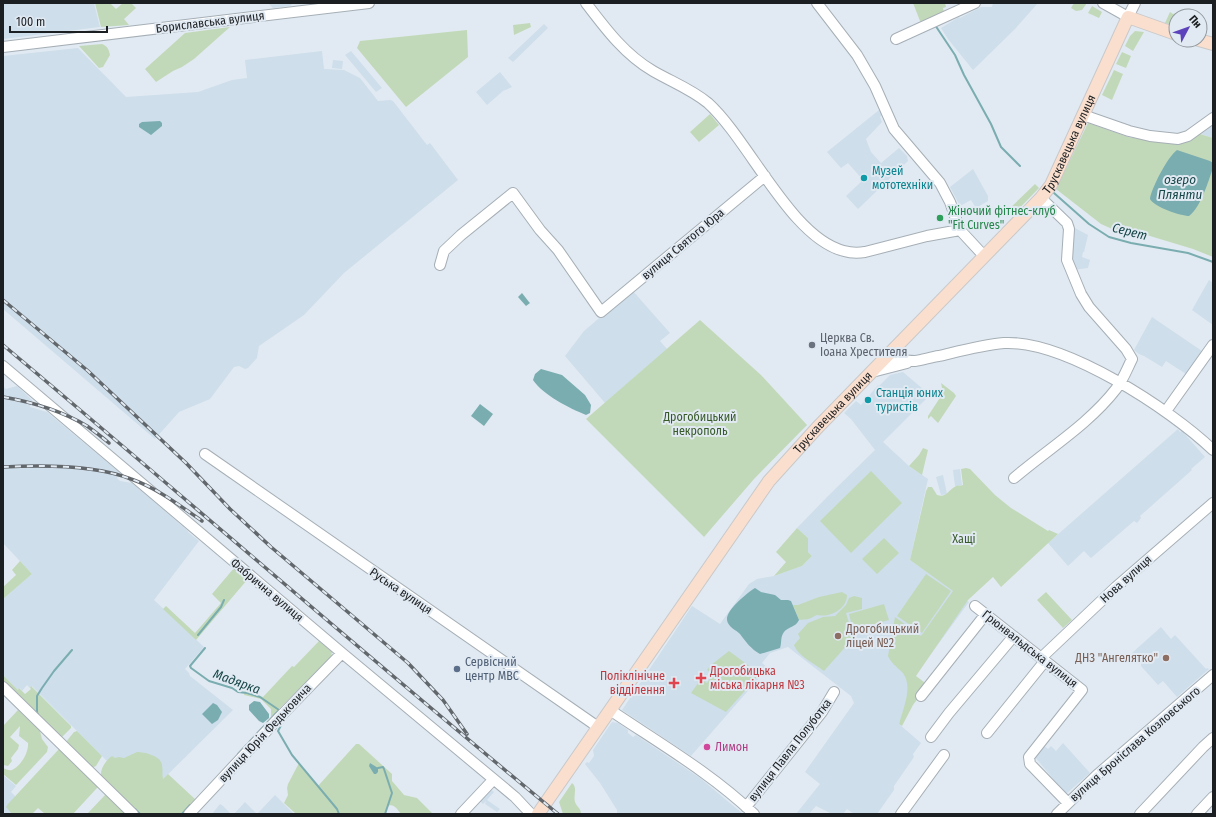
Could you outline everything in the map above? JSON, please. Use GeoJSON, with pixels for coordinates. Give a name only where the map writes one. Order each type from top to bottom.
{"type":"FeatureCollection","features":[{"type":"Feature","properties":{"kind":"main road"},"geometry":{"type":"LineString","coordinates":[[1128,18],[1168,31]]}},
{"type":"Feature","properties":{"kind":"main road","name":"Трускавецька вулиця"},"geometry":{"type":"LineString","coordinates":[[538,814],[769,481],[817,428],[1046,191],[1128,18]]}},
{"type":"Feature","properties":{"kind":"street","name":"Бориславська вулиця"},"geometry":{"type":"LineString","coordinates":[[3,47],[320,6],[369,3]]}},
{"type":"Feature","properties":{"kind":"street"},"geometry":{"type":"LineString","coordinates":[[586,3],[616,41],[638,61],[653,71],[693,92],[709,104],[727,124],[794,214],[806,227],[824,242],[843,251],[856,253],[927,236],[960,230]]}},
{"type":"Feature","properties":{"kind":"street"},"geometry":{"type":"LineString","coordinates":[[817,3],[857,55],[875,86],[894,129],[940,183],[950,202],[960,230],[984,256]]}},
{"type":"Feature","properties":{"kind":"street"},"geometry":{"type":"LineString","coordinates":[[896,39],[975,3]]}},
{"type":"Feature","properties":{"kind":"street"},"geometry":{"type":"LineString","coordinates":[[1103,3],[1128,18],[1135,3]]}},
{"type":"Feature","properties":{"kind":"street"},"geometry":{"type":"LineString","coordinates":[[1083,115],[1129,132],[1178,139],[1188,136],[1213,118]]}},
{"type":"Feature","properties":{"kind":"street","name":"вулиця Святого Юра"},"geometry":{"type":"LineString","coordinates":[[440,265],[444,251],[455,240],[513,193],[540,230],[558,250],[601,312],[765,176]]}},
{"type":"Feature","properties":{"kind":"street"},"geometry":{"type":"LineString","coordinates":[[1014,478],[1084,422],[1116,389],[1132,359],[1126,349],[1089,307],[1081,294],[1067,260],[1067,223],[1046,191]]}},
{"type":"Feature","properties":{"kind":"street"},"geometry":{"type":"LineString","coordinates":[[872,372],[911,361],[979,346],[1005,343],[1022,344],[1042,348],[1086,365],[1120,383],[1166,411],[1213,450]]}},
{"type":"Feature","properties":{"kind":"street"},"geometry":{"type":"LineString","coordinates":[[1166,411],[1213,345]]}},
{"type":"Feature","properties":{"kind":"street"},"geometry":{"type":"LineString","coordinates":[[894,349],[911,361]]}},
{"type":"Feature","properties":{"kind":"street"},"geometry":{"type":"LineString","coordinates":[[885,358],[911,361]]}},
{"type":"Feature","properties":{"kind":"street","name":"Фабрична вулиця"},"geometry":{"type":"LineString","coordinates":[[3,366],[54,411],[515,797],[531,814]]}},
{"type":"Feature","properties":{"kind":"street","name":"Руська вулиця"},"geometry":{"type":"LineString","coordinates":[[205,454],[598,727]]}},
{"type":"Feature","properties":{"kind":"street","name":"Нова вулиця"},"geometry":{"type":"LineString","coordinates":[[986,733],[1043,660],[1079,622],[1116,587],[1213,503]]}},
{"type":"Feature","properties":{"kind":"street","name":"Ґрюнвальдська вулиця"},"geometry":{"type":"LineString","coordinates":[[975,606],[1082,690],[1031,753],[1028,760],[1068,803]]}},
{"type":"Feature","properties":{"kind":"street"},"geometry":{"type":"LineString","coordinates":[[921,696],[985,614]]}},
{"type":"Feature","properties":{"kind":"street"},"geometry":{"type":"LineString","coordinates":[[931,737],[1013,636]]}},
{"type":"Feature","properties":{"kind":"street","name":"вулиця Юрія Федьковича"},"geometry":{"type":"LineString","coordinates":[[189,814],[342,653]]}},
{"type":"Feature","properties":{"kind":"street","name":"вулиця Броніслава Козловського"},"geometry":{"type":"LineString","coordinates":[[1057,814],[1103,770],[1213,675]]}},
{"type":"Feature","properties":{"kind":"street"},"geometry":{"type":"LineString","coordinates":[[3,687],[133,814]]}},
{"type":"Feature","properties":{"kind":"street","name":"вулиця Павла Полуботка"},"geometry":{"type":"LineString","coordinates":[[746,807],[822,712],[834,692]]}},
{"type":"Feature","properties":{"kind":"street"},"geometry":{"type":"LineString","coordinates":[[610,710],[700,770],[754,814]]}},
{"type":"Feature","properties":{"kind":"street"},"geometry":{"type":"LineString","coordinates":[[1140,814],[1213,738]]}},
{"type":"Feature","properties":{"kind":"street"},"geometry":{"type":"LineString","coordinates":[[901,814],[944,755]]}},
{"type":"Feature","properties":{"kind":"street"},"geometry":{"type":"LineString","coordinates":[[460,814],[493,780]]}},
{"type":"Feature","properties":{"kind":"street"},"geometry":{"type":"LineString","coordinates":[[1197,814],[1213,797]]}},
{"type":"Feature","properties":{"kind":"shaded area"},"geometry":{"type":"Polygon","coordinates":[[[3,3],[94,3],[100,27],[3,39],[3,3]]]}},
{"type":"Feature","properties":{"kind":"shaded area"},"geometry":{"type":"Polygon","coordinates":[[[268,3],[293,3],[290,6],[273,8],[268,3]]]}},
{"type":"Feature","properties":{"kind":"shaded area"},"geometry":{"type":"Polygon","coordinates":[[[993,3],[1038,3],[1015,29],[973,70],[941,28],[959,17],[960,18],[981,7],[992,7],[993,3]]]}},
{"type":"Feature","properties":{"kind":"shaded area"},"geometry":{"type":"Polygon","coordinates":[[[544,24],[548,28],[513,62],[508,58],[544,24]]]}},
{"type":"Feature","properties":{"kind":"shaded area"},"geometry":{"type":"Polygon","coordinates":[[[78,48],[126,97],[198,92],[232,80],[247,78],[245,60],[322,51],[324,69],[344,70],[360,78],[378,101],[393,101],[427,145],[430,143],[458,180],[344,273],[304,315],[259,346],[257,358],[248,368],[245,369],[239,366],[234,367],[210,399],[179,412],[155,439],[3,309],[3,56],[78,48]]]}},
{"type":"Feature","properties":{"kind":"shaded area"},"geometry":{"type":"Polygon","coordinates":[[[351,51],[382,88],[376,92],[345,55],[351,51]]]}},
{"type":"Feature","properties":{"kind":"shaded area"},"geometry":{"type":"Polygon","coordinates":[[[333,60],[343,61],[342,69],[332,68],[333,60]]]}},
{"type":"Feature","properties":{"kind":"shaded area"},"geometry":{"type":"Polygon","coordinates":[[[500,72],[512,87],[503,91],[487,105],[476,92],[500,72]]]}},
{"type":"Feature","properties":{"kind":"shaded area"},"geometry":{"type":"Polygon","coordinates":[[[879,110],[882,115],[880,117],[882,122],[866,139],[871,152],[881,163],[899,148],[907,156],[908,161],[858,209],[846,196],[863,180],[848,163],[841,168],[827,152],[879,110]]]}},
{"type":"Feature","properties":{"kind":"shaded area"},"geometry":{"type":"Polygon","coordinates":[[[1213,125],[1213,138],[1201,134],[1204,132],[1213,125]]]}},
{"type":"Feature","properties":{"kind":"shaded area"},"geometry":{"type":"Polygon","coordinates":[[[973,169],[988,196],[988,201],[976,208],[971,200],[960,206],[950,187],[973,169]]]}},
{"type":"Feature","properties":{"kind":"shaded area"},"geometry":{"type":"Polygon","coordinates":[[[1073,227],[1088,235],[1082,257],[1090,260],[1088,268],[1073,270],[1070,260],[1073,227]]]}},
{"type":"Feature","properties":{"kind":"shaded area"},"geometry":{"type":"Polygon","coordinates":[[[1209,280],[1213,283],[1213,325],[1192,310],[1209,280]]]}},
{"type":"Feature","properties":{"kind":"shaded area"},"geometry":{"type":"Polygon","coordinates":[[[632,290],[670,333],[660,341],[667,349],[605,403],[565,356],[584,331],[632,290]]]}},
{"type":"Feature","properties":{"kind":"shaded area"},"geometry":{"type":"Polygon","coordinates":[[[1152,317],[1202,351],[1186,374],[1166,361],[1162,367],[1134,350],[1152,317]]]}},
{"type":"Feature","properties":{"kind":"shaded area","name":"Дрогобицький ліцей №2"},"geometry":{"type":"Polygon","coordinates":[[[903,372],[930,395],[883,442],[909,466],[928,479],[910,560],[969,602],[909,684],[910,690],[899,724],[921,743],[913,754],[914,757],[894,786],[894,790],[877,814],[854,814],[847,809],[843,814],[832,814],[816,806],[809,814],[796,814],[820,784],[805,772],[854,703],[851,696],[788,647],[770,653],[762,663],[768,668],[691,756],[622,710],[692,606],[720,624],[749,584],[757,579],[774,576],[802,566],[812,556],[808,552],[808,538],[797,528],[875,450],[851,419],[844,413],[856,401],[861,405],[878,385],[879,386],[890,375],[903,372]]]}},
{"type":"Feature","properties":{"kind":"shaded area"},"geometry":{"type":"Polygon","coordinates":[[[3,386],[6,389],[17,386],[32,400],[30,407],[47,412],[119,472],[117,478],[120,481],[132,483],[199,541],[154,600],[204,647],[185,669],[190,676],[233,710],[144,798],[32,686],[30,688],[27,685],[22,691],[20,688],[18,690],[4,676],[3,599],[32,574],[3,543],[3,386]]]}},
{"type":"Feature","properties":{"kind":"shaded area"},"geometry":{"type":"Polygon","coordinates":[[[1178,429],[1180,432],[1182,431],[1205,457],[1140,516],[1141,518],[1137,523],[1134,521],[1091,558],[1084,551],[1068,566],[1048,543],[1178,429]]]}},
{"type":"Feature","properties":{"kind":"shaded area"},"geometry":{"type":"Polygon","coordinates":[[[960,469],[962,485],[955,486],[953,470],[960,469]]]}},
{"type":"Feature","properties":{"kind":"shaded area"},"geometry":{"type":"Polygon","coordinates":[[[943,475],[947,494],[941,495],[936,477],[943,475]]]}},
{"type":"Feature","properties":{"kind":"shaded area","name":"ДНЗ \"Ангелятко\""},"geometry":{"type":"Polygon","coordinates":[[[1161,627],[1171,639],[1175,635],[1206,669],[1209,669],[1177,697],[1163,681],[1158,685],[1141,666],[1141,663],[1132,653],[1161,627]]]}},
{"type":"Feature","properties":{"kind":"shaded area"},"geometry":{"type":"Polygon","coordinates":[[[612,722],[618,723],[628,730],[628,733],[633,737],[636,735],[700,778],[743,814],[617,814],[617,810],[600,783],[585,764],[587,762],[589,763],[594,756],[593,750],[612,722]]]}},
{"type":"Feature","properties":{"kind":"shaded area"},"geometry":{"type":"Polygon","coordinates":[[[1063,743],[1090,773],[1067,793],[1064,792],[1035,757],[1043,745],[1048,749],[1051,746],[1056,751],[1063,743]]]}},
{"type":"Feature","properties":{"kind":"shaded area"},"geometry":{"type":"Polygon","coordinates":[[[3,775],[16,786],[11,792],[33,814],[3,814],[3,775]]]}},
{"type":"Feature","properties":{"kind":"shaded area"},"geometry":{"type":"Polygon","coordinates":[[[490,789],[494,792],[487,800],[500,809],[497,812],[485,804],[486,801],[483,804],[479,800],[490,789]]]}},
{"type":"Feature","properties":{"kind":"shaded area"},"geometry":{"type":"Polygon","coordinates":[[[275,795],[294,814],[257,814],[275,795]]]}},
{"type":"Feature","properties":{"kind":"shaded area"},"geometry":{"type":"Polygon","coordinates":[[[245,802],[257,814],[234,814],[245,802]]]}},
{"type":"Feature","properties":{"kind":"shaded area"},"geometry":{"type":"Polygon","coordinates":[[[220,804],[223,806],[231,814],[212,814],[220,804]]]}},
{"type":"Feature","properties":{"kind":"green space"},"geometry":{"type":"Polygon","coordinates":[[[95,3],[110,3],[116,9],[123,3],[131,3],[136,8],[124,19],[129,25],[101,27],[95,3]]]}},
{"type":"Feature","properties":{"kind":"green space"},"geometry":{"type":"Polygon","coordinates":[[[913,3],[945,3],[946,7],[943,8],[944,13],[922,23],[913,3]]]}},
{"type":"Feature","properties":{"kind":"green space"},"geometry":{"type":"Polygon","coordinates":[[[1074,3],[1087,3],[1082,10],[1076,11],[1071,8],[1074,3]]]}},
{"type":"Feature","properties":{"kind":"green space"},"geometry":{"type":"Polygon","coordinates":[[[1092,6],[1102,12],[1099,18],[1088,13],[1092,6]]]}},
{"type":"Feature","properties":{"kind":"green space"},"geometry":{"type":"Polygon","coordinates":[[[1168,16],[1168,24],[1165,23],[1168,16]]]}},
{"type":"Feature","properties":{"kind":"green space"},"geometry":{"type":"Polygon","coordinates":[[[530,23],[531,27],[514,35],[513,25],[530,23]]]}},
{"type":"Feature","properties":{"kind":"green space"},"geometry":{"type":"Polygon","coordinates":[[[230,27],[194,59],[156,82],[145,69],[185,33],[230,27]]]}},
{"type":"Feature","properties":{"kind":"green space"},"geometry":{"type":"Polygon","coordinates":[[[467,30],[468,57],[406,107],[357,48],[360,41],[467,30]]]}},
{"type":"Feature","properties":{"kind":"green space"},"geometry":{"type":"Polygon","coordinates":[[[1135,31],[1144,32],[1133,51],[1125,46],[1130,36],[1135,31]]]}},
{"type":"Feature","properties":{"kind":"green space"},"geometry":{"type":"Polygon","coordinates":[[[102,44],[108,48],[110,55],[103,67],[99,68],[79,46],[102,44]]]}},
{"type":"Feature","properties":{"kind":"green space"},"geometry":{"type":"Polygon","coordinates":[[[1122,52],[1131,56],[1126,68],[1116,64],[1122,52]]]}},
{"type":"Feature","properties":{"kind":"green space"},"geometry":{"type":"Polygon","coordinates":[[[1114,70],[1123,74],[1112,100],[1102,95],[1114,70]]]}},
{"type":"Feature","properties":{"kind":"green space"},"geometry":{"type":"Polygon","coordinates":[[[710,114],[719,125],[699,142],[690,132],[710,114]]]}},
{"type":"Feature","properties":{"kind":"green space"},"geometry":{"type":"Polygon","coordinates":[[[1088,123],[1128,137],[1165,143],[1184,143],[1200,134],[1213,138],[1213,257],[1193,249],[1140,233],[1130,237],[1101,224],[1056,189],[1088,123]]]}},
{"type":"Feature","properties":{"kind":"green space"},"geometry":{"type":"Polygon","coordinates":[[[1035,184],[1039,188],[1012,216],[1007,211],[1035,184]]]}},
{"type":"Feature","properties":{"kind":"green space","name":"Дрогобицький некрополь"},"geometry":{"type":"Polygon","coordinates":[[[700,320],[761,375],[807,425],[754,479],[704,537],[586,419],[700,320]]]}},
{"type":"Feature","properties":{"kind":"green space"},"geometry":{"type":"Polygon","coordinates":[[[941,383],[956,396],[938,423],[931,416],[928,419],[928,416],[943,393],[941,383]]]}},
{"type":"Feature","properties":{"kind":"green space"},"geometry":{"type":"Polygon","coordinates":[[[923,448],[928,450],[922,475],[909,466],[923,448]]]}},
{"type":"Feature","properties":{"kind":"green space","name":"Хащі"},"geometry":{"type":"Polygon","coordinates":[[[961,469],[970,469],[995,495],[1011,508],[1048,531],[1049,530],[1058,534],[1001,587],[993,577],[968,600],[916,676],[928,685],[913,705],[902,726],[899,724],[905,704],[907,684],[902,672],[892,663],[888,656],[895,617],[921,636],[953,591],[910,560],[926,491],[928,487],[932,487],[937,495],[940,496],[956,486],[963,485],[961,469]]]}},
{"type":"Feature","properties":{"kind":"green space"},"geometry":{"type":"Polygon","coordinates":[[[871,471],[902,503],[851,553],[820,521],[871,471]]]}},
{"type":"Feature","properties":{"kind":"green space"},"geometry":{"type":"Polygon","coordinates":[[[797,528],[808,538],[808,552],[812,556],[802,566],[774,576],[786,562],[776,552],[797,528]]]}},
{"type":"Feature","properties":{"kind":"green space"},"geometry":{"type":"Polygon","coordinates":[[[884,538],[899,553],[877,574],[862,559],[884,538]]]}},
{"type":"Feature","properties":{"kind":"green space"},"geometry":{"type":"Polygon","coordinates":[[[20,561],[32,574],[3,599],[3,587],[16,575],[12,570],[20,561]]]}},
{"type":"Feature","properties":{"kind":"green space"},"geometry":{"type":"Polygon","coordinates":[[[234,568],[236,568],[247,578],[247,580],[196,640],[163,609],[166,606],[195,633],[221,603],[212,594],[234,568]]]}},
{"type":"Feature","properties":{"kind":"green space"},"geometry":{"type":"Polygon","coordinates":[[[926,574],[951,591],[922,633],[897,616],[926,574]]]}},
{"type":"Feature","properties":{"kind":"green space"},"geometry":{"type":"Polygon","coordinates":[[[842,592],[847,595],[846,600],[837,611],[832,614],[822,616],[817,615],[808,619],[799,620],[793,605],[798,605],[819,597],[842,592]]]}},
{"type":"Feature","properties":{"kind":"green space"},"geometry":{"type":"Polygon","coordinates":[[[1046,592],[1072,620],[1063,628],[1037,600],[1046,592]]]}},
{"type":"Feature","properties":{"kind":"green space"},"geometry":{"type":"Polygon","coordinates":[[[854,596],[862,598],[862,609],[846,613],[854,639],[824,671],[799,653],[796,649],[794,645],[800,638],[798,634],[808,623],[823,617],[835,616],[846,605],[849,598],[854,596]]]}},
{"type":"Feature","properties":{"kind":"green space"},"geometry":{"type":"Polygon","coordinates":[[[884,604],[889,620],[853,630],[849,614],[884,604]]]}},
{"type":"Feature","properties":{"kind":"green space"},"geometry":{"type":"Polygon","coordinates":[[[319,641],[332,652],[331,657],[271,717],[271,709],[261,699],[244,695],[245,690],[263,697],[292,666],[294,667],[319,641]]]}},
{"type":"Feature","properties":{"kind":"green space"},"geometry":{"type":"Polygon","coordinates":[[[729,651],[760,674],[726,712],[691,693],[701,679],[707,683],[713,674],[707,670],[729,651]]]}},
{"type":"Feature","properties":{"kind":"green space"},"geometry":{"type":"Polygon","coordinates":[[[3,673],[4,676],[18,690],[19,688],[25,694],[31,689],[31,686],[71,726],[71,728],[61,738],[3,682],[3,673]]]}},
{"type":"Feature","properties":{"kind":"green space"},"geometry":{"type":"Polygon","coordinates":[[[18,710],[40,731],[42,739],[48,747],[47,752],[16,785],[3,774],[3,768],[11,770],[21,762],[26,754],[28,743],[19,736],[20,726],[10,737],[19,745],[18,749],[11,758],[12,761],[8,766],[3,765],[3,726],[18,710]]]}},
{"type":"Feature","properties":{"kind":"green space"},"geometry":{"type":"Polygon","coordinates":[[[77,731],[102,756],[96,766],[92,768],[65,743],[74,732],[77,731]]]}},
{"type":"Feature","properties":{"kind":"green space"},"geometry":{"type":"Polygon","coordinates":[[[356,744],[359,744],[392,774],[392,781],[404,795],[417,798],[433,814],[401,814],[395,807],[389,805],[387,806],[385,814],[296,814],[284,803],[288,795],[288,784],[299,763],[318,786],[356,744]]]}},
{"type":"Feature","properties":{"kind":"green space"},"geometry":{"type":"Polygon","coordinates":[[[59,749],[98,787],[73,814],[45,814],[38,808],[32,814],[12,814],[6,807],[8,804],[59,749]]]}},
{"type":"Feature","properties":{"kind":"green space"},"geometry":{"type":"Polygon","coordinates":[[[137,752],[148,754],[159,759],[162,765],[163,779],[168,774],[196,800],[182,814],[140,814],[101,776],[101,770],[112,756],[115,758],[124,758],[137,752]]]}},
{"type":"Feature","properties":{"kind":"green space"},"geometry":{"type":"Polygon","coordinates":[[[572,783],[575,787],[575,802],[581,814],[563,814],[559,802],[572,783]]]}},
{"type":"Feature","properties":{"kind":"green space"},"geometry":{"type":"Polygon","coordinates":[[[106,794],[126,814],[87,814],[106,794]]]}},
{"type":"Feature","properties":{"kind":"water"},"geometry":{"type":"Polygon","coordinates":[[[160,121],[162,126],[151,135],[139,127],[139,124],[142,122],[160,121]]]}},
{"type":"Feature","properties":{"kind":"water","name":"озеро Плянти"},"geometry":{"type":"Polygon","coordinates":[[[1177,150],[1213,163],[1213,168],[1204,194],[1197,207],[1189,216],[1174,213],[1162,208],[1150,199],[1160,173],[1173,153],[1177,150]]]}},
{"type":"Feature","properties":{"kind":"water"},"geometry":{"type":"Polygon","coordinates":[[[522,293],[530,303],[526,306],[518,297],[522,293]]]}},
{"type":"Feature","properties":{"kind":"water"},"geometry":{"type":"Polygon","coordinates":[[[541,369],[562,375],[585,395],[591,405],[590,413],[586,415],[572,409],[550,396],[537,386],[533,380],[535,374],[541,369]]]}},
{"type":"Feature","properties":{"kind":"water"},"geometry":{"type":"Polygon","coordinates":[[[480,404],[493,414],[484,426],[471,416],[480,404]]]}},
{"type":"Feature","properties":{"kind":"water"},"geometry":{"type":"Polygon","coordinates":[[[755,588],[761,592],[775,595],[781,600],[791,601],[799,620],[796,624],[784,632],[780,648],[760,654],[751,648],[740,634],[730,626],[727,620],[733,607],[755,588]]]}},
{"type":"Feature","properties":{"kind":"water"},"geometry":{"type":"Polygon","coordinates":[[[254,701],[260,702],[269,714],[269,718],[263,723],[259,721],[249,710],[249,705],[254,701]]]}},
{"type":"Feature","properties":{"kind":"water"},"geometry":{"type":"Polygon","coordinates":[[[213,703],[217,705],[222,712],[218,720],[212,724],[202,714],[213,703]]]}},
{"type":"Feature","properties":{"kind":"water"},"geometry":{"type":"Polygon","coordinates":[[[370,763],[378,768],[378,772],[376,774],[374,774],[369,766],[370,763]]]}},
{"type":"Feature","properties":{"kind":"waterway","name":"Серет"},"geometry":{"type":"LineString","coordinates":[[935,25],[955,55],[964,75],[991,124],[1001,147],[1020,166]]}},
{"type":"Feature","properties":{"kind":"waterway","name":"Серет"},"geometry":{"type":"LineString","coordinates":[[1054,193],[1089,224],[1109,237],[1131,243],[1188,253],[1213,262]]}},
{"type":"Feature","properties":{"kind":"waterway","name":"Мадярка"},"geometry":{"type":"LineString","coordinates":[[198,635],[221,607],[224,600]]}},
{"type":"Feature","properties":{"kind":"waterway","name":"Мадярка"},"geometry":{"type":"LineString","coordinates":[[205,648],[190,666],[191,668],[209,681],[232,688],[238,692],[260,697],[279,710],[238,754]]}},
{"type":"Feature","properties":{"kind":"waterway"},"geometry":{"type":"LineString","coordinates":[[38,714],[37,696],[54,671],[72,650]]}},
{"type":"Feature","properties":{"kind":"waterway","name":"Мадярка"},"geometry":{"type":"LineString","coordinates":[[285,718],[278,731],[292,755],[337,809],[339,814]]}},
{"type":"Feature","properties":{"kind":"waterway"},"geometry":{"type":"LineString","coordinates":[[378,768],[383,767],[392,793],[385,814]]}},
{"type":"Feature","properties":{"kind":"waterway"},"geometry":{"type":"LineString","coordinates":[[182,814],[190,805]]}},
{"type":"Feature","properties":{"kind":"waterway"},"geometry":{"type":"LineString","coordinates":[[135,809],[140,814]]}},
{"type":"Feature","properties":{"kind":"railway"},"geometry":{"type":"LineString","coordinates":[[3,300],[88,371],[186,463],[230,509],[271,547],[408,663],[443,700],[467,734]]}},
{"type":"Feature","properties":{"kind":"railway"},"geometry":{"type":"LineString","coordinates":[[3,345],[558,814]]}},
{"type":"Feature","properties":{"kind":"railway"},"geometry":{"type":"LineString","coordinates":[[3,397],[36,404],[67,416],[87,426],[109,443]]}},
{"type":"Feature","properties":{"kind":"railway"},"geometry":{"type":"LineString","coordinates":[[3,467],[68,467],[117,474],[159,492],[202,521]]}},
{"type":"Feature","properties":{"kind":"place","name":"Музей мототехніки"},"geometry":{"type":"Point","coordinates":[864,178]}},
{"type":"Feature","properties":{"kind":"place","name":"Жіночий фітнес-клуб \"Fit Curves\""},"geometry":{"type":"Point","coordinates":[940,218]}},
{"type":"Feature","properties":{"kind":"place","name":"Церква Св. Іоана Хрестителя"},"geometry":{"type":"Point","coordinates":[812,345]}},
{"type":"Feature","properties":{"kind":"place","name":"Станція юних туристів"},"geometry":{"type":"Point","coordinates":[868,400]}},
{"type":"Feature","properties":{"kind":"place","name":"Дрогобицький ліцей №2"},"geometry":{"type":"Point","coordinates":[838,636]}},
{"type":"Feature","properties":{"kind":"place","name":"ДНЗ \"Ангелятко\""},"geometry":{"type":"Point","coordinates":[1166,658]}},
{"type":"Feature","properties":{"kind":"place","name":"Сервісний центр МВС"},"geometry":{"type":"Point","coordinates":[457,669]}},
{"type":"Feature","properties":{"kind":"place","name":"Дрогобицька міська лікарня №3"},"geometry":{"type":"Point","coordinates":[701,678]}},
{"type":"Feature","properties":{"kind":"place","name":"Поліклінічне відділення"},"geometry":{"type":"Point","coordinates":[674,683]}},
{"type":"Feature","properties":{"kind":"place","name":"Лимон"},"geometry":{"type":"Point","coordinates":[707,747]}}]}
